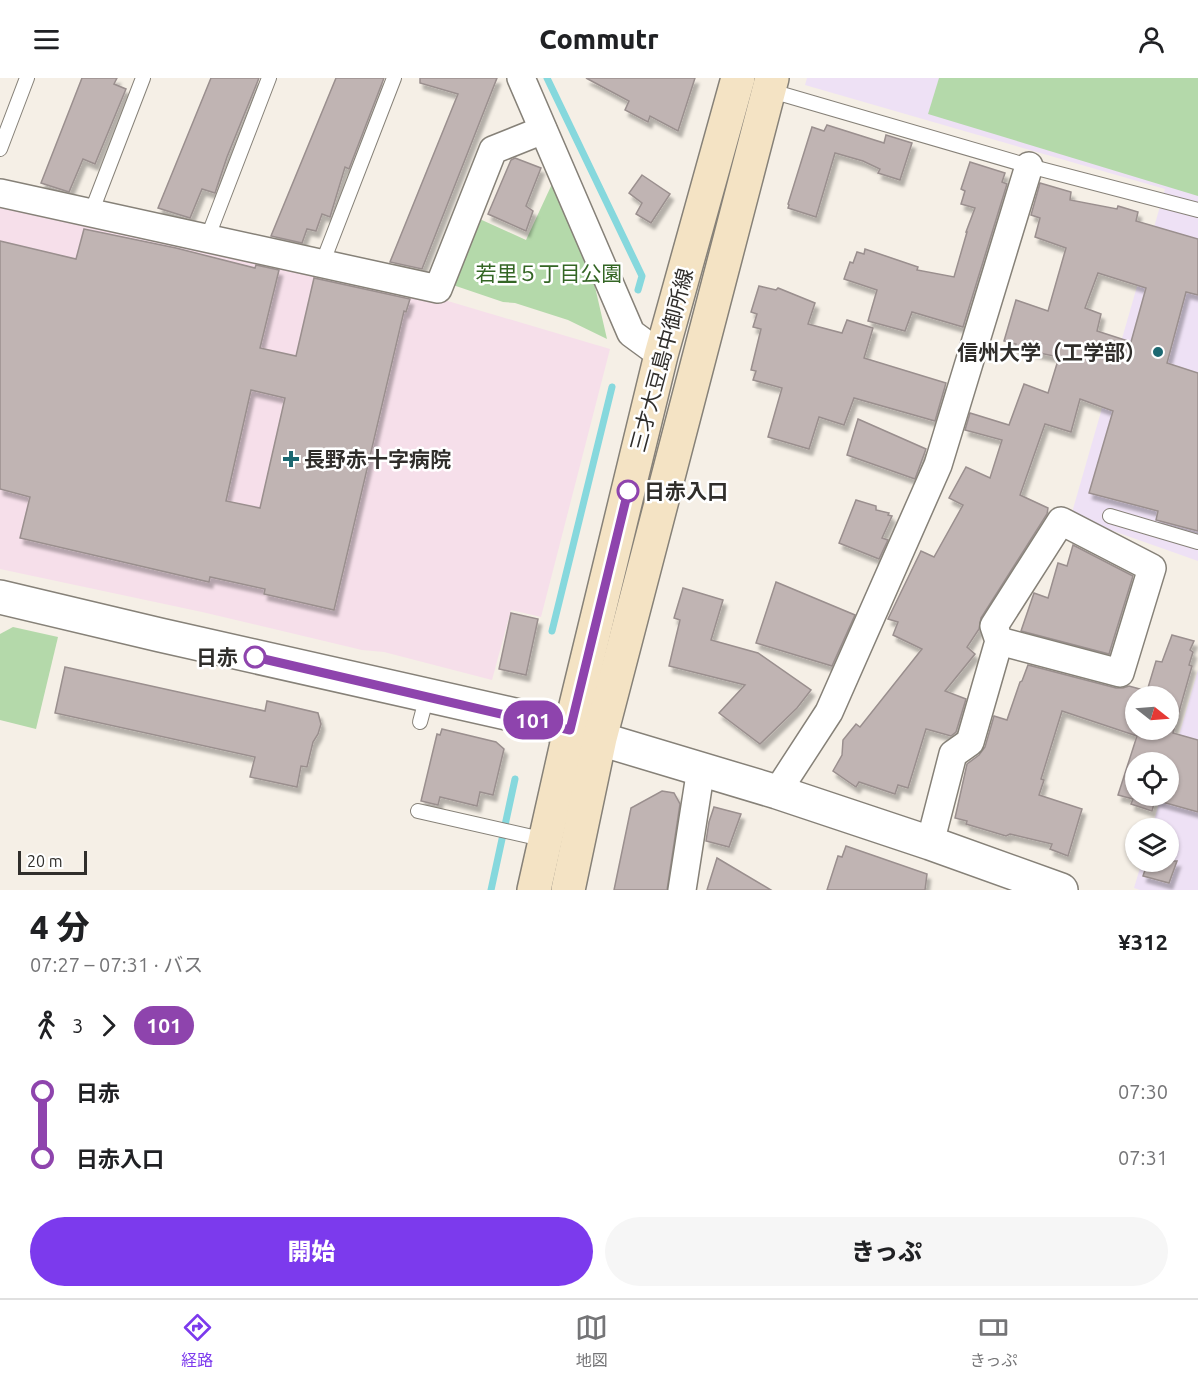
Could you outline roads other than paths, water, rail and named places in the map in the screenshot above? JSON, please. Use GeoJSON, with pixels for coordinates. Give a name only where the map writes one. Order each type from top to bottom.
{"type":"FeatureCollection","features":[{"type":"Feature","properties":{"kind":"main road","name":"三才大豆島中御所線"},"geometry":{"type":"LineString","coordinates":[[568,890],[585,734],[661,355],[754,83]]}},
{"type":"Feature","properties":{"kind":"main road","name":"三才大豆島中御所線"},"geometry":{"type":"LineString","coordinates":[[534,890],[546,840],[585,734],[754,83]]}},
{"type":"Feature","properties":{"kind":"street"},"geometry":{"type":"LineString","coordinates":[[521,78],[631,333],[661,355]]}},
{"type":"Feature","properties":{"kind":"street"},"geometry":{"type":"LineString","coordinates":[[0,193],[438,289],[493,150],[543,130]]}},
{"type":"Feature","properties":{"kind":"street"},"geometry":{"type":"LineString","coordinates":[[777,792],[829,712],[938,465],[1029,166]]}},
{"type":"Feature","properties":{"kind":"street"},"geometry":{"type":"LineString","coordinates":[[930,843],[953,754],[969,742],[999,641],[994,626],[1061,521],[1152,568],[1120,673],[999,641]]}},
{"type":"Feature","properties":{"kind":"street"},"geometry":{"type":"LineString","coordinates":[[0,597],[424,709],[585,734],[777,792],[930,843],[1060,890]]}},
{"type":"Feature","properties":{"kind":"street"},"geometry":{"type":"LineString","coordinates":[[682,890],[701,768]]}},
{"type":"Feature","properties":{"kind":"lane"},"geometry":{"type":"LineString","coordinates":[[0,149],[27,78]]}},
{"type":"Feature","properties":{"kind":"lane"},"geometry":{"type":"LineString","coordinates":[[91,213],[143,78]]}},
{"type":"Feature","properties":{"kind":"lane"},"geometry":{"type":"LineString","coordinates":[[207,238],[269,78]]}},
{"type":"Feature","properties":{"kind":"lane"},"geometry":{"type":"LineString","coordinates":[[322,264],[394,78]]}},
{"type":"Feature","properties":{"kind":"lane"},"geometry":{"type":"LineString","coordinates":[[754,83],[1029,166],[1198,210]]}},
{"type":"Feature","properties":{"kind":"lane"},"geometry":{"type":"LineString","coordinates":[[1110,516],[1198,542]]}},
{"type":"Feature","properties":{"kind":"lane"},"geometry":{"type":"LineString","coordinates":[[418,811],[546,840]]}},
{"type":"Feature","properties":{"kind":"waterway"},"geometry":{"type":"LineString","coordinates":[[547,78],[642,276],[638,290]]}},
{"type":"Feature","properties":{"kind":"waterway"},"geometry":{"type":"LineString","coordinates":[[552,631],[612,387]]}},
{"type":"Feature","properties":{"kind":"waterway"},"geometry":{"type":"LineString","coordinates":[[491,890],[515,779]]}},
{"type":"Feature","properties":{"kind":"place","name":"信州大学（工学部）"},"geometry":{"type":"Point","coordinates":[1158,352]}},
{"type":"Feature","properties":{"kind":"place","name":"長野赤十字病院"},"geometry":{"type":"Point","coordinates":[291,459]}},
{"type":"Feature","properties":{"kind":"place","name":"日赤入口"},"geometry":{"type":"Point","coordinates":[628,491]}},
{"type":"Feature","properties":{"kind":"place","name":"日赤"},"geometry":{"type":"Point","coordinates":[255,657]}},
{"type":"Feature","properties":{"kind":"park label","name":"若里５丁目公園"},"geometry":{"type":"Point","coordinates":[549,273]}}]}
